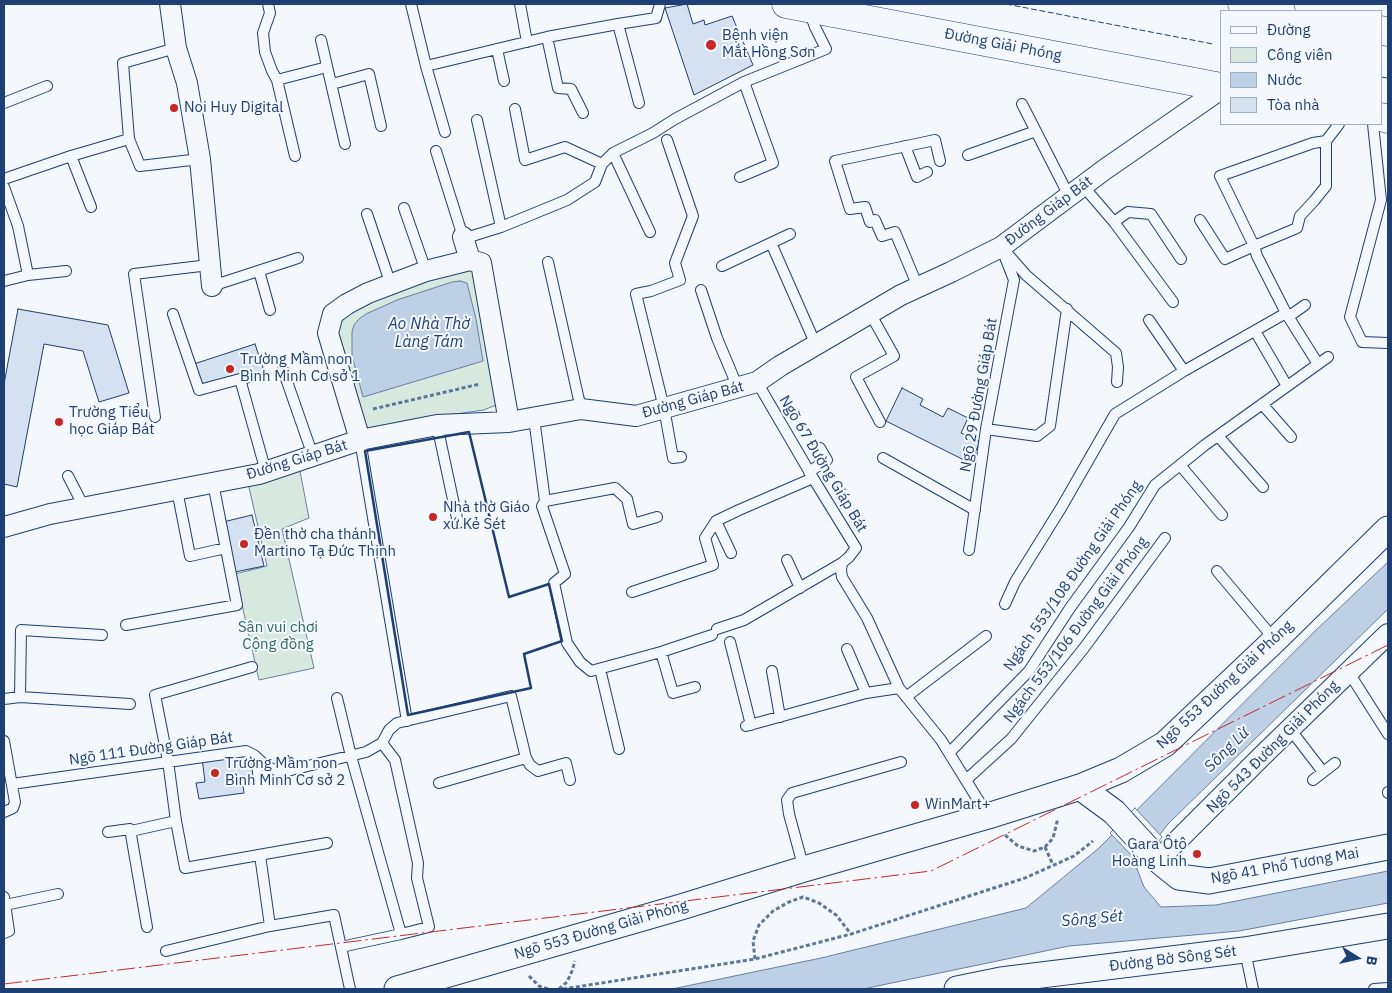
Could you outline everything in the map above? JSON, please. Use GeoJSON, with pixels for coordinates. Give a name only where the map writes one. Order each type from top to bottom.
{"type":"FeatureCollection","features":[{"type":"Feature","properties":{"kind":"main road"},"geometry":{"type":"LineString","coordinates":[[1242,4],[1275,10]]}},
{"type":"Feature","properties":{"kind":"main road","name":"Đường Giải Phóng"},"geometry":{"type":"LineString","coordinates":[[797,6],[1220,88]]}},
{"type":"Feature","properties":{"kind":"street"},"geometry":{"type":"LineString","coordinates":[[170,4],[176,48],[186,83],[200,159],[212,286]]}},
{"type":"Feature","properties":{"kind":"street","name":"Đường Giáp Bát"},"geometry":{"type":"LineString","coordinates":[[4,527],[50,514],[266,472],[360,440],[437,425],[509,422],[581,409],[636,416],[757,382],[780,366],[901,295],[1002,247],[1076,191],[1220,89]]}},
{"type":"Feature","properties":{"kind":"street"},"geometry":{"type":"LineString","coordinates":[[463,237],[470,260]]}},
{"type":"Feature","properties":{"kind":"street"},"geometry":{"type":"LineString","coordinates":[[360,440],[328,333],[333,314],[368,293],[426,271],[470,260],[481,263],[509,422]]}},
{"type":"Feature","properties":{"kind":"street","name":"Ngõ 553 Đường Giải Phóng"},"geometry":{"type":"LineString","coordinates":[[397,989],[672,910],[804,869],[995,824],[1121,770],[1165,744],[1388,529]]}},
{"type":"Feature","properties":{"kind":"street","name":"Ngõ 543 Đường Giải Phóng"},"geometry":{"type":"LineString","coordinates":[[1158,860],[1388,634]]}},
{"type":"Feature","properties":{"kind":"street","name":"Ngõ 41 Phố Tương Mai"},"geometry":{"type":"LineString","coordinates":[[1080,787],[1114,812],[1158,860],[1179,877],[1209,881],[1388,848]]}},
{"type":"Feature","properties":{"kind":"street","name":"Đường Bờ Sông Sét"},"geometry":{"type":"LineString","coordinates":[[957,989],[1001,980],[1244,950],[1388,926]]}},
{"type":"Feature","properties":{"kind":"lane"},"geometry":{"type":"LineString","coordinates":[[268,4],[270,13],[263,33],[265,52],[277,80],[296,156]]}},
{"type":"Feature","properties":{"kind":"lane"},"geometry":{"type":"LineString","coordinates":[[411,4],[445,132]]}},
{"type":"Feature","properties":{"kind":"lane"},"geometry":{"type":"LineString","coordinates":[[520,4],[527,42]]}},
{"type":"Feature","properties":{"kind":"lane"},"geometry":{"type":"LineString","coordinates":[[426,66],[547,37],[656,18],[660,4]]}},
{"type":"Feature","properties":{"kind":"lane"},"geometry":{"type":"LineString","coordinates":[[436,151],[463,237],[502,227],[568,200],[595,182],[602,164],[614,153],[654,133],[675,119],[744,82],[826,49],[815,27],[797,6]]}},
{"type":"Feature","properties":{"kind":"lane"},"geometry":{"type":"LineString","coordinates":[[618,24],[639,103]]}},
{"type":"Feature","properties":{"kind":"lane"},"geometry":{"type":"LineString","coordinates":[[547,37],[558,88],[571,88],[583,113]]}},
{"type":"Feature","properties":{"kind":"lane"},"geometry":{"type":"LineString","coordinates":[[321,40],[346,144]]}},
{"type":"Feature","properties":{"kind":"lane"},"geometry":{"type":"LineString","coordinates":[[176,48],[122,62],[129,139],[140,166],[200,159]]}},
{"type":"Feature","properties":{"kind":"lane"},"geometry":{"type":"LineString","coordinates":[[497,49],[504,80]]}},
{"type":"Feature","properties":{"kind":"lane"},"geometry":{"type":"LineString","coordinates":[[277,80],[327,67]]}},
{"type":"Feature","properties":{"kind":"lane"},"geometry":{"type":"LineString","coordinates":[[332,84],[369,74],[381,126]]}},
{"type":"Feature","properties":{"kind":"lane"},"geometry":{"type":"LineString","coordinates":[[740,177],[773,163],[744,82]]}},
{"type":"Feature","properties":{"kind":"lane"},"geometry":{"type":"LineString","coordinates":[[4,103],[47,86]]}},
{"type":"Feature","properties":{"kind":"lane"},"geometry":{"type":"LineString","coordinates":[[1022,104],[1036,131],[1076,191],[1114,222],[1173,302]]}},
{"type":"Feature","properties":{"kind":"lane"},"geometry":{"type":"LineString","coordinates":[[515,109],[525,160],[565,147],[602,164]]}},
{"type":"Feature","properties":{"kind":"lane"},"geometry":{"type":"LineString","coordinates":[[477,120],[502,227]]}},
{"type":"Feature","properties":{"kind":"lane"},"geometry":{"type":"LineString","coordinates":[[1200,220],[1225,259],[1297,228],[1300,216],[1326,186],[1326,141],[1338,125]]}},
{"type":"Feature","properties":{"kind":"lane"},"geometry":{"type":"LineString","coordinates":[[1373,125],[1381,200],[1350,317],[1362,342],[1388,343]]}},
{"type":"Feature","properties":{"kind":"lane"},"geometry":{"type":"LineString","coordinates":[[968,156],[1036,131]]}},
{"type":"Feature","properties":{"kind":"lane"},"geometry":{"type":"LineString","coordinates":[[4,179],[70,156],[129,139]]}},
{"type":"Feature","properties":{"kind":"lane"},"geometry":{"type":"LineString","coordinates":[[667,140],[693,216],[675,262],[680,280],[636,294],[664,408],[673,458],[681,458]]}},
{"type":"Feature","properties":{"kind":"lane"},"geometry":{"type":"LineString","coordinates":[[918,287],[895,232],[882,236],[875,220],[870,222],[865,206],[850,209],[835,162],[935,140],[940,161]]}},
{"type":"Feature","properties":{"kind":"lane"},"geometry":{"type":"LineString","coordinates":[[1318,364],[1287,315],[1220,176],[1313,143],[1326,141]]}},
{"type":"Feature","properties":{"kind":"lane"},"geometry":{"type":"LineString","coordinates":[[905,146],[917,177],[927,172]]}},
{"type":"Feature","properties":{"kind":"lane"},"geometry":{"type":"LineString","coordinates":[[614,153],[650,232]]}},
{"type":"Feature","properties":{"kind":"lane"},"geometry":{"type":"LineString","coordinates":[[70,156],[91,207]]}},
{"type":"Feature","properties":{"kind":"lane"},"geometry":{"type":"LineString","coordinates":[[4,186],[18,226],[28,275]]}},
{"type":"Feature","properties":{"kind":"lane"},"geometry":{"type":"LineString","coordinates":[[404,208],[426,271]]}},
{"type":"Feature","properties":{"kind":"lane"},"geometry":{"type":"LineString","coordinates":[[1114,222],[1128,212],[1151,214],[1181,258]]}},
{"type":"Feature","properties":{"kind":"lane"},"geometry":{"type":"LineString","coordinates":[[368,214],[391,285]]}},
{"type":"Feature","properties":{"kind":"lane"},"geometry":{"type":"LineString","coordinates":[[722,266],[790,234]]}},
{"type":"Feature","properties":{"kind":"lane"},"geometry":{"type":"LineString","coordinates":[[771,243],[816,345]]}},
{"type":"Feature","properties":{"kind":"lane"},"geometry":{"type":"LineString","coordinates":[[1002,247],[1026,275],[1116,352],[1117,382]]}},
{"type":"Feature","properties":{"kind":"lane","name":"Ngõ 29 Đường Giáp Bát"},"geometry":{"type":"LineString","coordinates":[[969,550],[986,429],[1014,280],[1002,247]]}},
{"type":"Feature","properties":{"kind":"lane"},"geometry":{"type":"LineString","coordinates":[[212,286],[298,258]]}},
{"type":"Feature","properties":{"kind":"lane"},"geometry":{"type":"LineString","coordinates":[[548,262],[581,409]]}},
{"type":"Feature","properties":{"kind":"lane"},"geometry":{"type":"LineString","coordinates":[[155,417],[134,274],[209,265]]}},
{"type":"Feature","properties":{"kind":"lane"},"geometry":{"type":"LineString","coordinates":[[4,280],[28,275],[66,271]]}},
{"type":"Feature","properties":{"kind":"lane"},"geometry":{"type":"LineString","coordinates":[[259,271],[270,310]]}},
{"type":"Feature","properties":{"kind":"lane"},"geometry":{"type":"LineString","coordinates":[[701,290],[717,338],[738,388]]}},
{"type":"Feature","properties":{"kind":"lane"},"geometry":{"type":"LineString","coordinates":[[1005,604],[1015,582],[1061,508],[1114,414],[1184,371],[1305,305]]}},
{"type":"Feature","properties":{"kind":"lane"},"geometry":{"type":"LineString","coordinates":[[986,429],[1037,436],[1050,426],[1067,309]]}},
{"type":"Feature","properties":{"kind":"lane"},"geometry":{"type":"LineString","coordinates":[[870,313],[894,356],[856,377],[880,422]]}},
{"type":"Feature","properties":{"kind":"lane"},"geometry":{"type":"LineString","coordinates":[[173,314],[199,390],[240,379],[266,472]]}},
{"type":"Feature","properties":{"kind":"lane"},"geometry":{"type":"LineString","coordinates":[[1150,320],[1184,371]]}},
{"type":"Feature","properties":{"kind":"lane"},"geometry":{"type":"LineString","coordinates":[[1255,331],[1287,386]]}},
{"type":"Feature","properties":{"kind":"lane","name":"Ngách 553/108 Đường Giải Phóng"},"geometry":{"type":"LineString","coordinates":[[949,752],[1029,671],[1070,608],[1129,527],[1155,485],[1218,436],[1328,356]]}},
{"type":"Feature","properties":{"kind":"lane"},"geometry":{"type":"LineString","coordinates":[[283,370],[314,456]]}},
{"type":"Feature","properties":{"kind":"lane","name":"Ngõ 67 Đường Giáp Bát"},"geometry":{"type":"LineString","coordinates":[[757,382],[856,548],[849,558],[842,563]]}},
{"type":"Feature","properties":{"kind":"lane"},"geometry":{"type":"LineString","coordinates":[[1262,404],[1291,437]]}},
{"type":"Feature","properties":{"kind":"lane"},"geometry":{"type":"LineString","coordinates":[[534,418],[545,501],[542,506],[565,574],[554,583],[567,643],[580,662],[591,671],[661,652],[744,620],[842,563]]}},
{"type":"Feature","properties":{"kind":"lane"},"geometry":{"type":"LineString","coordinates":[[437,425],[458,523]]}},
{"type":"Feature","properties":{"kind":"lane"},"geometry":{"type":"LineString","coordinates":[[1218,436],[1263,487]]}},
{"type":"Feature","properties":{"kind":"lane"},"geometry":{"type":"LineString","coordinates":[[360,440],[407,721]]}},
{"type":"Feature","properties":{"kind":"lane"},"geometry":{"type":"LineString","coordinates":[[632,592],[713,565],[705,538],[716,521],[811,475],[827,460],[820,448]]}},
{"type":"Feature","properties":{"kind":"lane"},"geometry":{"type":"LineString","coordinates":[[883,458],[975,510]]}},
{"type":"Feature","properties":{"kind":"lane"},"geometry":{"type":"LineString","coordinates":[[1180,465],[1222,516]]}},
{"type":"Feature","properties":{"kind":"lane"},"geometry":{"type":"LineString","coordinates":[[68,476],[84,507]]}},
{"type":"Feature","properties":{"kind":"lane"},"geometry":{"type":"LineString","coordinates":[[126,625],[237,605],[213,483]]}},
{"type":"Feature","properties":{"kind":"lane"},"geometry":{"type":"LineString","coordinates":[[545,501],[615,488],[627,499],[633,524],[657,517]]}},
{"type":"Feature","properties":{"kind":"lane"},"geometry":{"type":"LineString","coordinates":[[177,490],[190,556],[226,548]]}},
{"type":"Feature","properties":{"kind":"lane"},"geometry":{"type":"LineString","coordinates":[[716,521],[731,552]]}},
{"type":"Feature","properties":{"kind":"lane","name":"Ngách 553/106 Đường Giải Phóng"},"geometry":{"type":"LineString","coordinates":[[966,780],[1011,740],[1084,648],[1165,538]]}},
{"type":"Feature","properties":{"kind":"lane"},"geometry":{"type":"LineString","coordinates":[[787,560],[800,588]]}},
{"type":"Feature","properties":{"kind":"lane"},"geometry":{"type":"LineString","coordinates":[[842,563],[842,577],[866,618],[899,688],[941,740],[995,824]]}},
{"type":"Feature","properties":{"kind":"lane"},"geometry":{"type":"LineString","coordinates":[[1217,571],[1275,640]]}},
{"type":"Feature","properties":{"kind":"lane"},"geometry":{"type":"LineString","coordinates":[[20,697],[22,630],[102,635]]}},
{"type":"Feature","properties":{"kind":"lane"},"geometry":{"type":"LineString","coordinates":[[906,697],[986,636]]}},
{"type":"Feature","properties":{"kind":"lane"},"geometry":{"type":"LineString","coordinates":[[730,642],[749,726],[866,693],[899,688]]}},
{"type":"Feature","properties":{"kind":"lane"},"geometry":{"type":"LineString","coordinates":[[847,649],[866,693]]}},
{"type":"Feature","properties":{"kind":"lane"},"geometry":{"type":"LineString","coordinates":[[661,652],[673,694],[695,687]]}},
{"type":"Feature","properties":{"kind":"lane"},"geometry":{"type":"LineString","coordinates":[[252,667],[154,695],[168,761],[176,821],[185,868],[328,843]]}},
{"type":"Feature","properties":{"kind":"lane"},"geometry":{"type":"LineString","coordinates":[[600,669],[619,749]]}},
{"type":"Feature","properties":{"kind":"lane"},"geometry":{"type":"LineString","coordinates":[[772,671],[780,717]]}},
{"type":"Feature","properties":{"kind":"lane"},"geometry":{"type":"LineString","coordinates":[[1348,673],[1354,679],[1388,734]]}},
{"type":"Feature","properties":{"kind":"lane","name":"Ngõ 111 Đường Giáp Bát"},"geometry":{"type":"LineString","coordinates":[[12,784],[246,751],[254,754],[265,765],[274,770],[287,771],[366,752],[382,743],[389,730],[397,723],[511,696],[526,758]]}},
{"type":"Feature","properties":{"kind":"lane"},"geometry":{"type":"LineString","coordinates":[[4,699],[20,697],[130,704]]}},
{"type":"Feature","properties":{"kind":"lane"},"geometry":{"type":"LineString","coordinates":[[337,698],[351,756],[401,934]]}},
{"type":"Feature","properties":{"kind":"lane"},"geometry":{"type":"LineString","coordinates":[[1290,729],[1323,772]]}},
{"type":"Feature","properties":{"kind":"lane"},"geometry":{"type":"LineString","coordinates":[[4,741],[14,805],[10,810],[4,812]]}},
{"type":"Feature","properties":{"kind":"lane"},"geometry":{"type":"LineString","coordinates":[[341,947],[429,928],[417,878],[418,863],[395,760],[382,743]]}},
{"type":"Feature","properties":{"kind":"lane"},"geometry":{"type":"LineString","coordinates":[[439,783],[526,758],[530,765],[538,771],[566,763],[570,780]]}},
{"type":"Feature","properties":{"kind":"lane"},"geometry":{"type":"LineString","coordinates":[[804,869],[789,814],[787,800],[792,793],[901,762]]}},
{"type":"Feature","properties":{"kind":"lane"},"geometry":{"type":"LineString","coordinates":[[1313,780],[1335,763]]}},
{"type":"Feature","properties":{"kind":"lane"},"geometry":{"type":"LineString","coordinates":[[108,832],[130,829],[131,831],[176,821]]}},
{"type":"Feature","properties":{"kind":"lane"},"geometry":{"type":"LineString","coordinates":[[131,831],[147,927]]}},
{"type":"Feature","properties":{"kind":"lane"},"geometry":{"type":"LineString","coordinates":[[260,855],[270,926]]}},
{"type":"Feature","properties":{"kind":"lane"},"geometry":{"type":"LineString","coordinates":[[4,933],[9,931],[4,901],[58,894]]}},
{"type":"Feature","properties":{"kind":"lane"},"geometry":{"type":"LineString","coordinates":[[166,951],[270,926],[334,914],[350,989]]}},
{"type":"Feature","properties":{"kind":"lane"},"geometry":{"type":"LineString","coordinates":[[1244,950],[1253,989]]}},
{"type":"Feature","properties":{"kind":"lane"},"geometry":{"type":"LineString","coordinates":[[1374,989],[1388,988]]}},
{"type":"Feature","properties":{"kind":"path"},"geometry":{"type":"LineString","coordinates":[[352,414],[480,384]]}},
{"type":"Feature","properties":{"kind":"path"},"geometry":{"type":"LineString","coordinates":[[995,824],[1018,846],[1034,852],[1046,847],[1053,838],[1058,823],[1058,816]]}},
{"type":"Feature","properties":{"kind":"path"},"geometry":{"type":"LineString","coordinates":[[563,989],[755,959],[851,934],[1025,878],[1074,856],[1093,841]]}},
{"type":"Feature","properties":{"kind":"path"},"geometry":{"type":"LineString","coordinates":[[1046,847],[1053,864]]}},
{"type":"Feature","properties":{"kind":"path"},"geometry":{"type":"LineString","coordinates":[[755,959],[753,941],[759,925],[773,910],[803,897],[819,903],[836,915],[851,934]]}},
{"type":"Feature","properties":{"kind":"path"},"geometry":{"type":"LineString","coordinates":[[558,989],[567,982],[572,972],[576,953]]}},
{"type":"Feature","properties":{"kind":"path"},"geometry":{"type":"LineString","coordinates":[[528,972],[530,978],[539,986],[548,989]]}},
{"type":"Feature","properties":{"kind":"green space"},"geometry":{"type":"Polygon","coordinates":[[[471,262],[496,405],[484,410],[400,422],[365,432],[333,336],[340,316],[351,307],[471,262]]]}},
{"type":"Feature","properties":{"kind":"green space","name":"Sân vui chơi Cộng đồng"},"geometry":{"type":"Polygon","coordinates":[[[299,466],[309,518],[282,529],[314,668],[259,680],[235,574],[267,566],[248,483],[299,466]]]}},
{"type":"Feature","properties":{"kind":"water","name":"Ao Nhà Thờ Làng Tám"},"geometry":{"type":"Polygon","coordinates":[[[460,281],[467,283],[476,319],[483,361],[363,397],[352,356],[352,332],[354,325],[359,319],[397,300],[460,281]]]}},
{"type":"Feature","properties":{"kind":"water"},"geometry":{"type":"Polygon","coordinates":[[[1388,562],[1388,609],[1168,824],[1136,866],[1144,887],[1161,907],[1216,905],[1388,871],[1388,903],[1239,931],[1069,946],[863,989],[672,989],[821,958],[1026,908],[1099,848],[1314,632],[1388,562]]]}},
{"type":"Feature","properties":{"kind":"pier"},"geometry":{"type":"Polygon","coordinates":[[[1135,808],[1162,837],[1140,864],[1110,833],[1135,808]]]}},
{"type":"Feature","properties":{"kind":"building","name":"Bệnh viện Mắt Hồng Sơn"},"geometry":{"type":"Polygon","coordinates":[[[687,4],[693,24],[704,20],[705,25],[732,16],[753,65],[694,95],[665,8],[687,4]]]}},
{"type":"Feature","properties":{"kind":"building"},"geometry":{"type":"Polygon","coordinates":[[[18,309],[108,325],[129,393],[99,402],[83,351],[44,344],[17,487],[4,484],[4,384],[18,309]]]}},
{"type":"Feature","properties":{"kind":"building","name":"Trường Mầm non Bình Minh Cơ sở 1"},"geometry":{"type":"Polygon","coordinates":[[[255,344],[266,377],[245,384],[202,387],[194,364],[255,344]]]}},
{"type":"Feature","properties":{"kind":"building"},"geometry":{"type":"Polygon","coordinates":[[[902,388],[923,399],[920,405],[943,417],[948,408],[968,418],[961,433],[980,442],[970,463],[886,421],[902,388]]]}},
{"type":"Feature","properties":{"kind":"building","name":"Đền thờ cha thánh Martino Tạ Đức Thịnh"},"geometry":{"type":"Polygon","coordinates":[[[252,515],[264,566],[235,572],[223,522],[252,515]]]}},
{"type":"Feature","properties":{"kind":"building","name":"Trường Mầm non Bình Minh Cơ sở 2"},"geometry":{"type":"Polygon","coordinates":[[[250,754],[254,784],[243,786],[244,793],[199,799],[196,783],[205,782],[202,758],[250,754]]]}},
{"type":"Feature","properties":{"kind":"fence"},"geometry":{"type":"LineString","coordinates":[[1006,4],[1213,44]]}},
{"type":"Feature","properties":{"kind":"fence"},"geometry":{"type":"LineString","coordinates":[[1382,77],[1388,78]]}},
{"type":"Feature","properties":{"kind":"wall"},"geometry":{"type":"LineString","coordinates":[[469,432],[509,597],[549,584],[562,641],[524,654],[531,688],[408,715],[365,451],[469,432]]}},
{"type":"Feature","properties":{"kind":"power"},"geometry":{"type":"LineString","coordinates":[[4,984],[931,871],[1388,645]]}},
{"type":"Feature","properties":{"kind":"place","name":"Bệnh viện Mắt Hồng Sơn"},"geometry":{"type":"Point","coordinates":[711,45]}},
{"type":"Feature","properties":{"kind":"place","name":"Noi Huy Digital"},"geometry":{"type":"Point","coordinates":[174,108]}},
{"type":"Feature","properties":{"kind":"place","name":"Trường Mầm non Bình Minh Cơ sở 1"},"geometry":{"type":"Point","coordinates":[230,369]}},
{"type":"Feature","properties":{"kind":"place","name":"Trường Tiểu học Giáp Bát"},"geometry":{"type":"Point","coordinates":[59,422]}},
{"type":"Feature","properties":{"kind":"place","name":"Nhà thờ Giáo xứ Kẻ Sét"},"geometry":{"type":"Point","coordinates":[433,517]}},
{"type":"Feature","properties":{"kind":"place","name":"Đền thờ cha thánh Martino Tạ Đức Thịnh"},"geometry":{"type":"Point","coordinates":[244,544]}},
{"type":"Feature","properties":{"kind":"place","name":"Trường Mầm non Bình Minh Cơ sở 2"},"geometry":{"type":"Point","coordinates":[215,773]}},
{"type":"Feature","properties":{"kind":"place","name":"WinMart+"},"geometry":{"type":"Point","coordinates":[915,805]}},
{"type":"Feature","properties":{"kind":"place","name":"Gara Ôtô Hoàng Linh"},"geometry":{"type":"Point","coordinates":[1197,854]}},
{"type":"Feature","properties":{"kind":"water label","name":"Sông Lừ"},"geometry":{"type":"Point","coordinates":[1227,750]}},
{"type":"Feature","properties":{"kind":"water label","name":"Sông Sét"},"geometry":{"type":"Point","coordinates":[1092,919]}}]}
